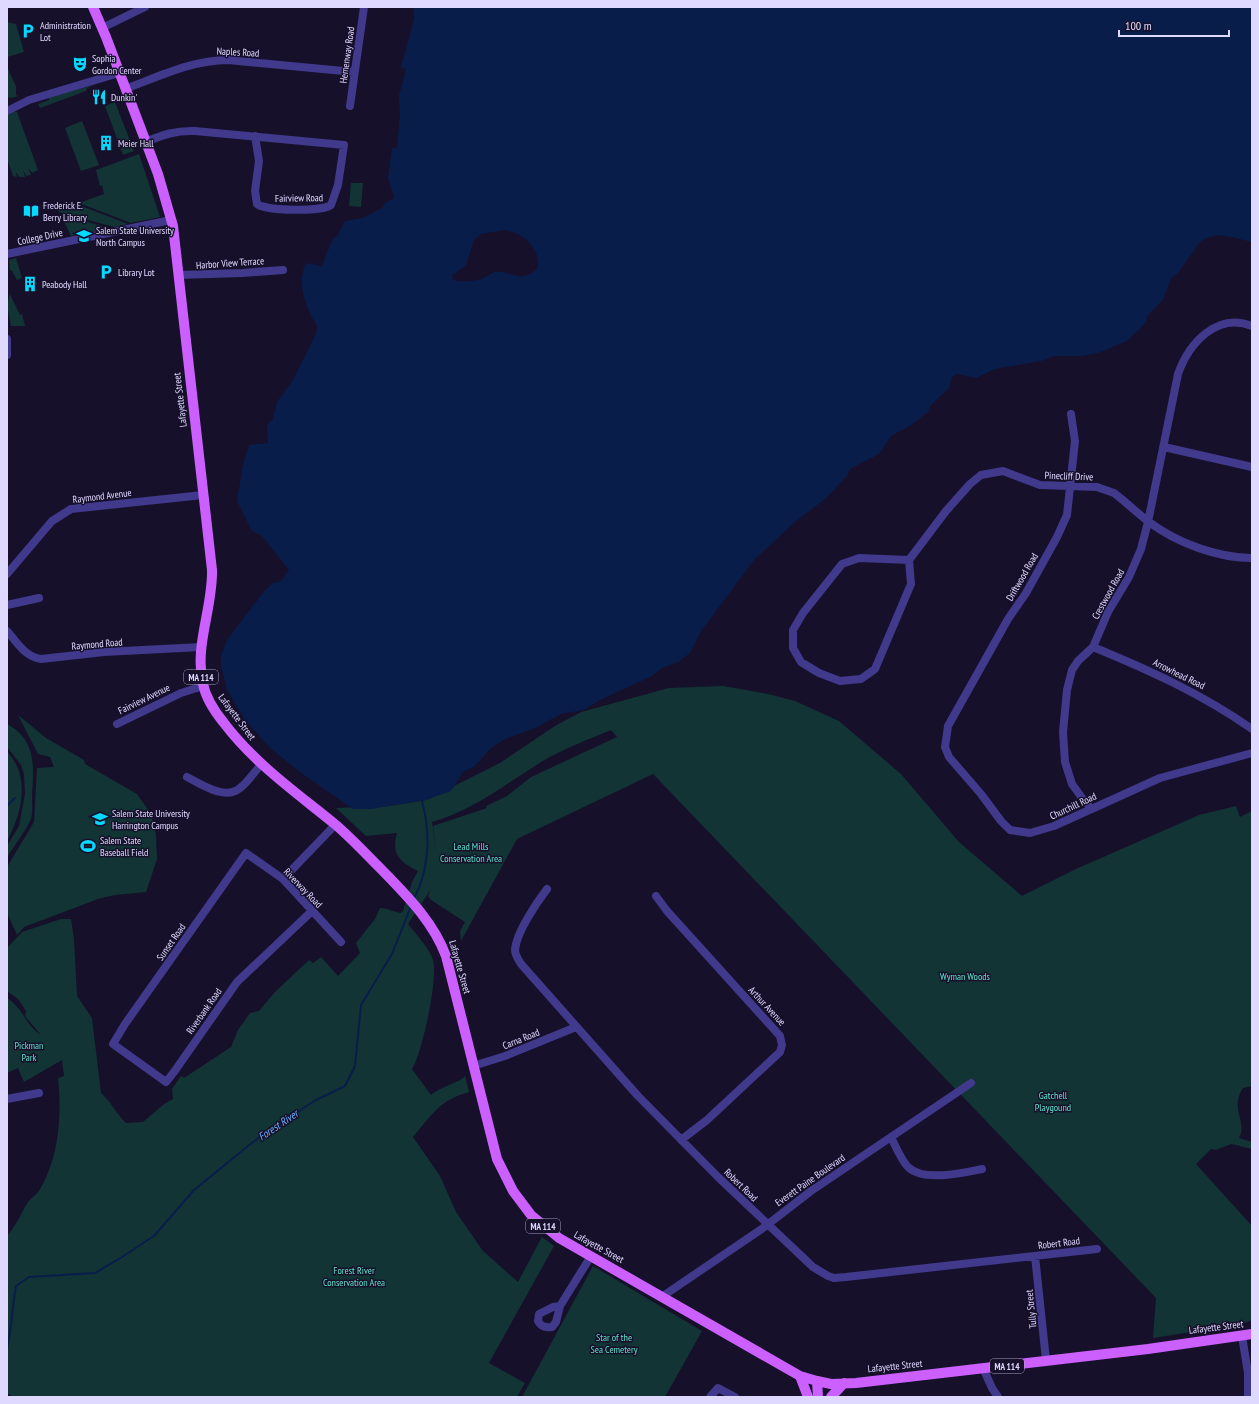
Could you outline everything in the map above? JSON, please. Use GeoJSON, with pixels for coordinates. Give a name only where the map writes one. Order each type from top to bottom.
{"type":"FeatureCollection","features":[{"type":"Feature","properties":{"kind":"main road","name":"Lafayette Street"},"geometry":{"type":"LineString","coordinates":[[93,7],[162,188],[171,220],[212,582],[201,647],[200,665],[203,686],[207,696],[223,721],[245,749],[261,765],[358,844],[421,912],[440,940],[446,956],[498,1159],[513,1191],[531,1215],[546,1229],[663,1296],[721,1332],[800,1376],[816,1381],[844,1383],[1148,1349],[1247,1335]]}},
{"type":"Feature","properties":{"kind":"main road"},"geometry":{"type":"LineString","coordinates":[[1220,1338],[1252,1327]]}},
{"type":"Feature","properties":{"kind":"main road"},"geometry":{"type":"LineString","coordinates":[[800,1376],[808,1397]]}},
{"type":"Feature","properties":{"kind":"main road"},"geometry":{"type":"LineString","coordinates":[[816,1381],[818,1397]]}},
{"type":"Feature","properties":{"kind":"main road"},"geometry":{"type":"LineString","coordinates":[[831,1397],[844,1383]]}},
{"type":"Feature","properties":{"kind":"street"},"geometry":{"type":"LineString","coordinates":[[102,28],[145,7]]}},
{"type":"Feature","properties":{"kind":"street","name":"Hemenway Road"},"geometry":{"type":"LineString","coordinates":[[350,106],[364,7]]}},
{"type":"Feature","properties":{"kind":"street","name":"Naples Road"},"geometry":{"type":"LineString","coordinates":[[125,89],[193,65],[210,61],[228,60],[354,72]]}},
{"type":"Feature","properties":{"kind":"street"},"geometry":{"type":"LineString","coordinates":[[7,111],[29,100],[119,73]]}},
{"type":"Feature","properties":{"kind":"street","name":"Fairview Road"},"geometry":{"type":"LineString","coordinates":[[145,142],[178,130],[255,136],[344,145],[338,185],[331,206],[321,208],[266,208],[257,204],[255,191],[259,162],[255,136]]}},
{"type":"Feature","properties":{"kind":"street","name":"College Drive"},"geometry":{"type":"LineString","coordinates":[[9,250],[171,220]]}},
{"type":"Feature","properties":{"kind":"street","name":"Harbor View Terrace"},"geometry":{"type":"LineString","coordinates":[[178,275],[283,270]]}},
{"type":"Feature","properties":{"kind":"street","name":"Crestwood Road"},"geometry":{"type":"LineString","coordinates":[[1091,808],[1078,794],[1068,775],[1063,732],[1067,690],[1072,670],[1078,661],[1093,646],[1108,612],[1123,590],[1135,565],[1148,522],[1178,374],[1188,352],[1203,334],[1220,325],[1235,322],[1252,326]]}},
{"type":"Feature","properties":{"kind":"street"},"geometry":{"type":"LineString","coordinates":[[7,339],[7,355]]}},
{"type":"Feature","properties":{"kind":"street","name":"Driftwood Road"},"geometry":{"type":"LineString","coordinates":[[945,737],[951,720],[1057,538],[1067,515],[1075,441],[1071,414]]}},
{"type":"Feature","properties":{"kind":"street"},"geometry":{"type":"LineString","coordinates":[[1164,447],[1252,467]]}},
{"type":"Feature","properties":{"kind":"street","name":"Pinecliff Drive"},"geometry":{"type":"LineString","coordinates":[[909,560],[946,511],[970,484],[981,475],[1003,471],[1040,485],[1097,486],[1114,493],[1148,522],[1159,529],[1204,549],[1234,557],[1252,558]]}},
{"type":"Feature","properties":{"kind":"street","name":"Raymond Avenue"},"geometry":{"type":"LineString","coordinates":[[7,574],[52,521],[72,509],[203,495]]}},
{"type":"Feature","properties":{"kind":"street"},"geometry":{"type":"LineString","coordinates":[[859,558],[909,560],[911,584],[875,669],[861,679],[840,681],[819,674],[801,662],[793,648],[793,630],[803,613],[842,564],[859,558]]}},
{"type":"Feature","properties":{"kind":"street"},"geometry":{"type":"LineString","coordinates":[[7,605],[39,598]]}},
{"type":"Feature","properties":{"kind":"street","name":"Raymond Road"},"geometry":{"type":"LineString","coordinates":[[7,631],[27,654],[33,658],[41,659],[104,652],[201,647]]}},
{"type":"Feature","properties":{"kind":"street","name":"Arrowhead Road"},"geometry":{"type":"LineString","coordinates":[[1093,646],[1148,670],[1196,694],[1252,729]]}},
{"type":"Feature","properties":{"kind":"street","name":"Fairview Avenue"},"geometry":{"type":"LineString","coordinates":[[117,724],[181,693],[203,686]]}},
{"type":"Feature","properties":{"kind":"street","name":"Churchill Road"},"geometry":{"type":"LineString","coordinates":[[945,737],[945,747],[949,757],[981,794],[1000,821],[1010,830],[1019,833],[1041,831],[1172,773],[1252,753]]}},
{"type":"Feature","properties":{"kind":"street"},"geometry":{"type":"LineString","coordinates":[[187,777],[211,789],[223,792],[232,792],[239,789],[261,765]]}},
{"type":"Feature","properties":{"kind":"street"},"geometry":{"type":"LineString","coordinates":[[282,879],[335,825]]}},
{"type":"Feature","properties":{"kind":"street","name":"Riverway Road"},"geometry":{"type":"LineString","coordinates":[[247,854],[282,879],[341,942]]}},
{"type":"Feature","properties":{"kind":"street","name":"Sunset Road"},"geometry":{"type":"LineString","coordinates":[[113,1044],[125,1024],[231,873],[247,854]]}},
{"type":"Feature","properties":{"kind":"street","name":"Robert Road"},"geometry":{"type":"LineString","coordinates":[[548,889],[538,901],[524,925],[515,948],[516,956],[534,980],[638,1096],[681,1140],[813,1267],[834,1278],[1097,1249]]}},
{"type":"Feature","properties":{"kind":"street","name":"Arthur Avenue"},"geometry":{"type":"LineString","coordinates":[[656,896],[667,911],[780,1036],[782,1045],[780,1052],[681,1140]]}},
{"type":"Feature","properties":{"kind":"street","name":"Riverbank Road"},"geometry":{"type":"LineString","coordinates":[[113,1044],[166,1082],[237,982],[312,911]]}},
{"type":"Feature","properties":{"kind":"street","name":"Carna Road"},"geometry":{"type":"LineString","coordinates":[[473,1066],[505,1056],[576,1027]]}},
{"type":"Feature","properties":{"kind":"street","name":"Everett Paine Boulevard"},"geometry":{"type":"LineString","coordinates":[[663,1296],[768,1224],[811,1190],[971,1083]]}},
{"type":"Feature","properties":{"kind":"street"},"geometry":{"type":"LineString","coordinates":[[7,1099],[39,1093]]}},
{"type":"Feature","properties":{"kind":"street"},"geometry":{"type":"LineString","coordinates":[[891,1137],[907,1166],[914,1172],[922,1175],[950,1174],[982,1169]]}},
{"type":"Feature","properties":{"kind":"street"},"geometry":{"type":"LineString","coordinates":[[560,1306],[591,1256]]}},
{"type":"Feature","properties":{"kind":"street","name":"Tully Street"},"geometry":{"type":"LineString","coordinates":[[1035,1256],[1046,1360]]}},
{"type":"Feature","properties":{"kind":"street"},"geometry":{"type":"LineString","coordinates":[[1247,1335],[1248,1397]]}},
{"type":"Feature","properties":{"kind":"street"},"geometry":{"type":"LineString","coordinates":[[983,1368],[998,1397]]}},
{"type":"Feature","properties":{"kind":"street"},"geometry":{"type":"LineString","coordinates":[[710,1397],[718,1388],[734,1397]]}},
{"type":"Feature","properties":{"kind":"green space"},"geometry":{"type":"Polygon","coordinates":[[[7,22],[16,24],[24,52],[7,57],[7,22]]]}},
{"type":"Feature","properties":{"kind":"green space"},"geometry":{"type":"Polygon","coordinates":[[[7,67],[16,86],[16,95],[18,96],[12,98],[7,97],[7,67]]]}},
{"type":"Feature","properties":{"kind":"green space"},"geometry":{"type":"Polygon","coordinates":[[[95,85],[87,88],[86,91],[40,108],[38,104],[49,100],[49,97],[95,85]]]}},
{"type":"Feature","properties":{"kind":"green space"},"geometry":{"type":"Polygon","coordinates":[[[115,102],[134,151],[123,155],[105,106],[115,102]]]}},
{"type":"Feature","properties":{"kind":"green space"},"geometry":{"type":"Polygon","coordinates":[[[17,112],[38,170],[32,173],[28,168],[31,175],[26,176],[23,170],[25,177],[19,177],[17,173],[17,177],[13,176],[7,158],[7,115],[17,112]]]}},
{"type":"Feature","properties":{"kind":"green space"},"geometry":{"type":"Polygon","coordinates":[[[82,121],[99,165],[81,171],[65,128],[82,121]]]}},
{"type":"Feature","properties":{"kind":"green space"},"geometry":{"type":"Polygon","coordinates":[[[139,154],[160,217],[131,223],[79,203],[104,194],[102,185],[100,186],[96,170],[139,154]]]}},
{"type":"Feature","properties":{"kind":"green space"},"geometry":{"type":"Polygon","coordinates":[[[351,183],[363,183],[361,207],[349,206],[351,183]]]}},
{"type":"Feature","properties":{"kind":"green space"},"geometry":{"type":"Polygon","coordinates":[[[76,204],[128,224],[114,227],[59,212],[57,207],[61,206],[63,210],[76,204]]]}},
{"type":"Feature","properties":{"kind":"green space"},"geometry":{"type":"Polygon","coordinates":[[[61,215],[102,226],[103,230],[71,236],[61,215]]]}},
{"type":"Feature","properties":{"kind":"green space"},"geometry":{"type":"Polygon","coordinates":[[[16,258],[22,278],[17,280],[10,270],[9,260],[16,258]]]}},
{"type":"Feature","properties":{"kind":"green space"},"geometry":{"type":"Polygon","coordinates":[[[10,294],[20,315],[22,314],[25,326],[11,326],[7,305],[10,294]]]}},
{"type":"Feature","properties":{"kind":"green space"},"geometry":{"type":"Polygon","coordinates":[[[723,686],[768,694],[795,701],[839,721],[901,774],[959,842],[1022,896],[1076,869],[1199,815],[1236,806],[1240,817],[1252,811],[1252,1086],[1243,1088],[1239,1096],[1238,1109],[1241,1126],[1239,1138],[1252,1142],[1252,1149],[1231,1144],[1216,1150],[1211,1149],[1196,1164],[1252,1226],[1252,1320],[1242,1324],[1153,1338],[1156,1298],[653,774],[517,839],[461,941],[460,931],[465,922],[431,900],[428,896],[431,889],[408,924],[432,957],[434,966],[434,979],[429,1013],[416,1061],[412,1069],[431,1095],[465,1076],[469,1092],[443,1104],[431,1115],[413,1137],[440,1176],[456,1212],[483,1251],[518,1282],[542,1237],[554,1246],[489,1363],[525,1383],[517,1397],[13,1397],[7,1393],[7,1236],[16,1224],[28,1202],[39,1191],[51,1165],[58,1136],[60,1106],[58,1078],[64,1076],[62,1060],[24,1082],[18,1068],[7,1073],[7,998],[13,1002],[32,1027],[41,1035],[25,1016],[26,1011],[18,999],[7,991],[7,948],[22,932],[61,919],[71,919],[74,939],[77,996],[92,1018],[101,1093],[126,1123],[143,1122],[164,1104],[173,1099],[172,1089],[181,1076],[184,1078],[231,1047],[238,1030],[250,1013],[259,1011],[275,992],[309,960],[313,963],[321,957],[338,976],[360,953],[356,943],[375,919],[380,908],[401,913],[403,911],[412,882],[418,871],[398,857],[395,847],[397,833],[366,836],[336,808],[389,806],[426,800],[500,763],[555,726],[581,712],[669,688],[723,686]],[[611,730],[566,749],[549,757],[475,804],[432,822],[436,851],[433,826],[487,808],[486,806],[507,796],[531,777],[617,737],[611,730]]]}},
{"type":"Feature","properties":{"kind":"green space","name":"Salem State Baseball Field"},"geometry":{"type":"Polygon","coordinates":[[[18,715],[46,738],[84,760],[85,764],[137,794],[151,814],[156,835],[157,859],[146,892],[115,895],[98,899],[24,927],[17,935],[7,913],[7,867],[34,822],[37,768],[54,767],[50,757],[38,754],[18,715]]]}},
{"type":"Feature","properties":{"kind":"green space"},"geometry":{"type":"Polygon","coordinates":[[[7,724],[16,730],[28,746],[33,763],[33,773],[31,819],[7,858],[7,846],[19,826],[25,794],[24,774],[21,765],[7,747],[7,724]]]}},
{"type":"Feature","properties":{"kind":"green space"},"geometry":{"type":"Polygon","coordinates":[[[7,752],[15,762],[19,772],[22,784],[22,795],[17,819],[7,841],[7,752]]]}},
{"type":"Feature","properties":{"kind":"green space","name":"Star of the Sea Cemetery"},"geometry":{"type":"Polygon","coordinates":[[[593,1266],[702,1331],[665,1397],[522,1397],[593,1266]]]}},
{"type":"Feature","properties":{"kind":"water"},"geometry":{"type":"Polygon","coordinates":[[[414,7],[1252,7],[1252,242],[1220,235],[1201,241],[1177,274],[1171,278],[1163,300],[1147,316],[1146,322],[1141,328],[1127,341],[1098,353],[1082,356],[1054,356],[1041,361],[995,369],[976,378],[957,374],[952,377],[949,388],[930,406],[928,412],[911,425],[891,436],[879,454],[850,469],[847,476],[825,499],[795,522],[754,560],[701,631],[690,653],[678,662],[662,668],[652,676],[602,699],[583,710],[561,714],[535,728],[507,738],[491,748],[475,766],[463,772],[451,791],[426,800],[371,809],[353,809],[304,775],[270,748],[245,720],[227,690],[221,665],[221,656],[227,640],[265,590],[273,583],[281,581],[289,570],[262,536],[252,531],[237,501],[243,465],[249,445],[268,443],[267,425],[273,419],[277,402],[293,380],[316,334],[317,326],[309,312],[302,287],[303,271],[306,263],[322,266],[332,240],[337,236],[345,221],[363,218],[382,208],[385,203],[393,199],[394,196],[388,178],[392,148],[397,148],[400,115],[399,95],[406,70],[401,67],[414,19],[414,7]],[[505,230],[481,234],[474,240],[466,265],[452,275],[453,280],[476,280],[484,278],[495,272],[525,276],[537,269],[537,255],[530,243],[512,232],[505,230]]]}},
{"type":"Feature","properties":{"kind":"waterway"},"geometry":{"type":"LineString","coordinates":[[7,806],[15,798]]}},
{"type":"Feature","properties":{"kind":"waterway","name":"Forest River"},"geometry":{"type":"LineString","coordinates":[[414,899],[426,863],[428,839],[422,801]]}},
{"type":"Feature","properties":{"kind":"waterway","name":"Forest River"},"geometry":{"type":"LineString","coordinates":[[7,1349],[16,1286],[29,1277],[95,1273],[122,1257],[154,1236],[194,1190],[253,1142],[314,1101],[345,1086],[355,1066],[361,1005],[392,954],[411,906]]}},
{"type":"Feature","properties":{"kind":"place","name":"Administration Lot"},"geometry":{"type":"Point","coordinates":[28,31]}},
{"type":"Feature","properties":{"kind":"place","name":"Sophia Gordon Center"},"geometry":{"type":"Point","coordinates":[80,64]}},
{"type":"Feature","properties":{"kind":"place","name":"Dunkin'"},"geometry":{"type":"Point","coordinates":[99,97]}},
{"type":"Feature","properties":{"kind":"place","name":"Meier Hall"},"geometry":{"type":"Point","coordinates":[106,143]}},
{"type":"Feature","properties":{"kind":"place","name":"Frederick E. Berry Library"},"geometry":{"type":"Point","coordinates":[31,211]}},
{"type":"Feature","properties":{"kind":"place","name":"Salem State University North Campus"},"geometry":{"type":"Point","coordinates":[84,236]}},
{"type":"Feature","properties":{"kind":"place","name":"Library Lot"},"geometry":{"type":"Point","coordinates":[106,272]}},
{"type":"Feature","properties":{"kind":"place","name":"Peabody Hall"},"geometry":{"type":"Point","coordinates":[30,284]}},
{"type":"Feature","properties":{"kind":"place","name":"Salem State University Harrington Campus"},"geometry":{"type":"Point","coordinates":[100,819]}},
{"type":"Feature","properties":{"kind":"place","name":"Salem State Baseball Field"},"geometry":{"type":"Point","coordinates":[88,846]}},
{"type":"Feature","properties":{"kind":"park label","name":"Lead Mills Conservation Area"},"geometry":{"type":"Point","coordinates":[471,852]}},
{"type":"Feature","properties":{"kind":"park label","name":"Wyman Woods"},"geometry":{"type":"Point","coordinates":[965,976]}},
{"type":"Feature","properties":{"kind":"park label","name":"Pickman Park"},"geometry":{"type":"Point","coordinates":[29,1050]}},
{"type":"Feature","properties":{"kind":"park label","name":"Gatchell Playgound"},"geometry":{"type":"Point","coordinates":[1053,1100]}},
{"type":"Feature","properties":{"kind":"park label","name":"Forest River Conservation Area"},"geometry":{"type":"Point","coordinates":[354,1276]}}]}
